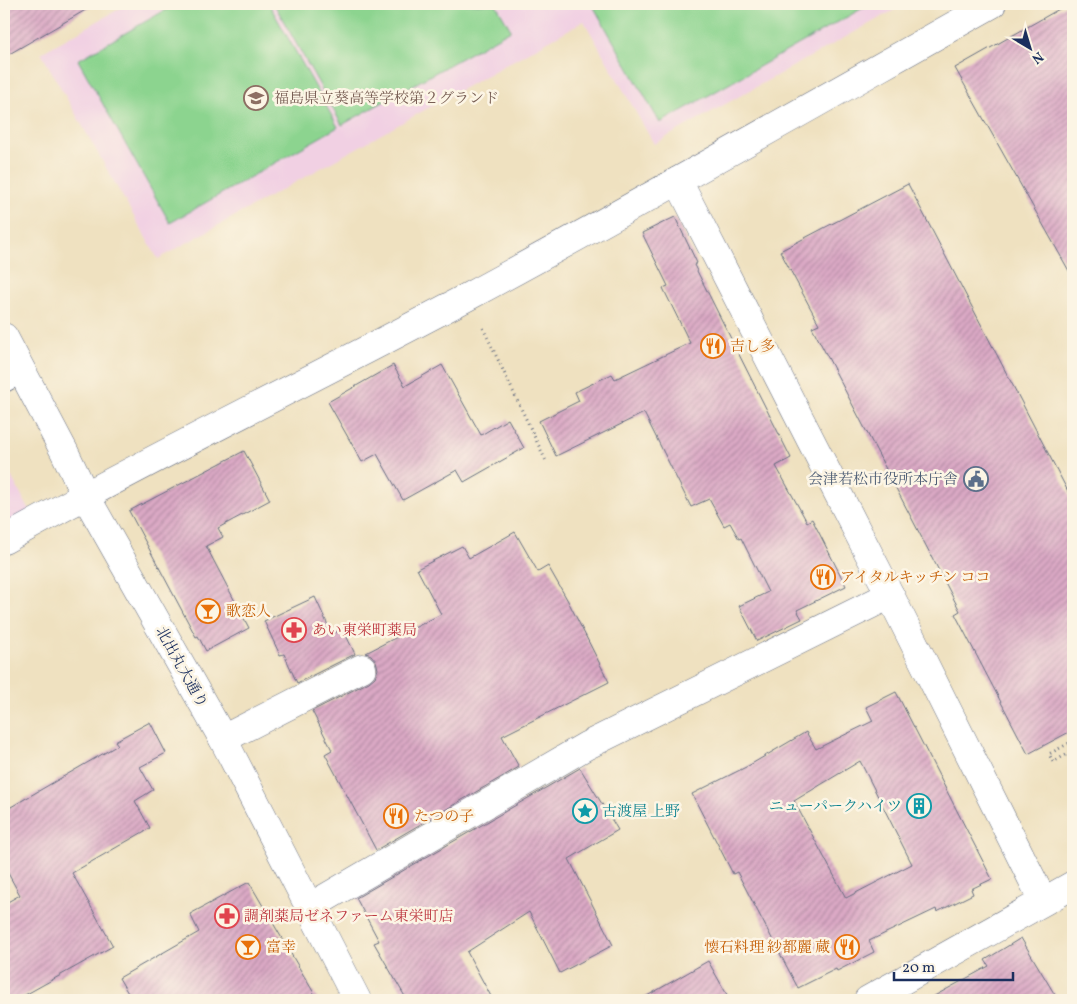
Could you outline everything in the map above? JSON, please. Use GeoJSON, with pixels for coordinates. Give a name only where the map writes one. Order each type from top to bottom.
{"type":"FeatureCollection","features":[{"type":"Feature","properties":{"kind":"street"},"geometry":{"type":"LineString","coordinates":[[4,540],[85,494],[468,296],[678,181],[992,4]]}},
{"type":"Feature","properties":{"kind":"street"},"geometry":{"type":"LineString","coordinates":[[678,181],[890,595],[1044,902]]}},
{"type":"Feature","properties":{"kind":"street","name":"北出丸大通り"},"geometry":{"type":"LineString","coordinates":[[4,336],[13,375],[64,451],[85,494],[223,739],[308,908],[358,1000]]}},
{"type":"Feature","properties":{"kind":"street"},"geometry":{"type":"LineString","coordinates":[[308,908],[586,746],[890,595]]}},
{"type":"Feature","properties":{"kind":"street"},"geometry":{"type":"LineString","coordinates":[[223,739],[362,668]]}},
{"type":"Feature","properties":{"kind":"street"},"geometry":{"type":"LineString","coordinates":[[868,1000],[1073,885]]}},
{"type":"Feature","properties":{"kind":"path"},"geometry":{"type":"LineString","coordinates":[[468,296],[546,461]]}},
{"type":"Feature","properties":{"kind":"path"},"geometry":{"type":"LineString","coordinates":[[1073,741],[1049,754],[1053,762],[1073,751]]}},
{"type":"Feature","properties":{"kind":"shaded area","name":"福島県立葵高等学校第２グランド"},"geometry":{"type":"Polygon","coordinates":[[[128,4],[905,4],[654,144],[584,21],[158,259],[41,53],[128,4]]]}},
{"type":"Feature","properties":{"kind":"shaded area"},"geometry":{"type":"Polygon","coordinates":[[[4,463],[30,511],[4,526],[4,463]]]}},
{"type":"Feature","properties":{"kind":"green space"},"geometry":{"type":"Polygon","coordinates":[[[176,4],[269,4],[338,127],[170,223],[78,60],[176,4]]]}},
{"type":"Feature","properties":{"kind":"green space"},"geometry":{"type":"Polygon","coordinates":[[[274,4],[496,4],[511,30],[342,125],[274,4]]]}},
{"type":"Feature","properties":{"kind":"green space"},"geometry":{"type":"Polygon","coordinates":[[[592,4],[870,4],[660,123],[592,4]]]}},
{"type":"Feature","properties":{"kind":"building"},"geometry":{"type":"Polygon","coordinates":[[[4,4],[96,4],[4,57],[4,4]]]}},
{"type":"Feature","properties":{"kind":"building"},"geometry":{"type":"Polygon","coordinates":[[[1068,4],[1073,4],[1073,278],[955,68],[1068,4]]]}},
{"type":"Feature","properties":{"kind":"building","name":"会津若松市役所本庁舎"},"geometry":{"type":"Polygon","coordinates":[[[908,184],[1073,501],[1073,730],[1028,754],[955,614],[960,611],[812,327],[819,324],[780,251],[908,184]]]}},
{"type":"Feature","properties":{"kind":"building"},"geometry":{"type":"Polygon","coordinates":[[[675,217],[697,263],[694,265],[791,458],[776,466],[807,522],[812,519],[846,586],[797,610],[802,619],[757,641],[739,606],[768,592],[741,538],[739,539],[730,523],[724,526],[709,499],[691,507],[644,413],[556,456],[539,421],[579,401],[575,392],[612,374],[615,379],[690,343],[663,288],[668,286],[642,233],[675,217]]]}},
{"type":"Feature","properties":{"kind":"building"},"geometry":{"type":"Polygon","coordinates":[[[393,365],[405,386],[442,365],[481,435],[508,419],[524,448],[464,482],[457,470],[403,500],[377,454],[362,462],[328,402],[393,365]]]}},
{"type":"Feature","properties":{"kind":"building"},"geometry":{"type":"Polygon","coordinates":[[[244,451],[270,500],[218,528],[223,537],[206,546],[249,628],[206,651],[198,636],[196,637],[129,511],[244,451]]]}},
{"type":"Feature","properties":{"kind":"building"},"geometry":{"type":"Polygon","coordinates":[[[515,532],[538,572],[548,566],[609,682],[502,736],[519,767],[376,850],[325,754],[332,750],[312,711],[369,682],[375,677],[378,669],[376,661],[371,655],[366,653],[441,614],[417,569],[462,546],[469,558],[515,532]]]}},
{"type":"Feature","properties":{"kind":"building"},"geometry":{"type":"Polygon","coordinates":[[[315,597],[332,634],[343,629],[355,654],[297,683],[284,654],[280,655],[264,621],[315,597]]]}},
{"type":"Feature","properties":{"kind":"building"},"geometry":{"type":"Polygon","coordinates":[[[896,692],[992,879],[971,889],[973,894],[937,912],[936,909],[869,941],[874,952],[798,988],[737,872],[733,874],[692,794],[748,766],[806,732],[816,749],[873,721],[866,707],[896,692]],[[860,761],[794,801],[846,898],[912,864],[860,761]]]}},
{"type":"Feature","properties":{"kind":"building"},"geometry":{"type":"Polygon","coordinates":[[[150,722],[166,753],[140,767],[153,790],[135,801],[150,828],[72,873],[113,946],[16,1000],[4,1000],[4,904],[20,895],[4,866],[4,811],[118,745],[115,741],[150,722]]]}},
{"type":"Feature","properties":{"kind":"building"},"geometry":{"type":"Polygon","coordinates":[[[580,768],[618,830],[569,859],[613,945],[560,973],[529,912],[467,952],[493,1000],[407,1000],[374,943],[379,941],[356,898],[580,768]]]}},
{"type":"Feature","properties":{"kind":"building"},"geometry":{"type":"Polygon","coordinates":[[[249,882],[318,1000],[132,1000],[119,978],[199,932],[190,914],[249,882]]]}},
{"type":"Feature","properties":{"kind":"building"},"geometry":{"type":"Polygon","coordinates":[[[1021,938],[1058,1000],[927,1000],[989,966],[985,960],[1021,938]]]}},
{"type":"Feature","properties":{"kind":"building"},"geometry":{"type":"Polygon","coordinates":[[[708,961],[730,1000],[640,1000],[708,961]]]}},
{"type":"Feature","properties":{"kind":"place","name":"福島県立葵高等学校第２グランド"},"geometry":{"type":"Point","coordinates":[256,98]}},
{"type":"Feature","properties":{"kind":"place","name":"吉し多"},"geometry":{"type":"Point","coordinates":[713,346]}},
{"type":"Feature","properties":{"kind":"place","name":"会津若松市役所本庁舎"},"geometry":{"type":"Point","coordinates":[976,479]}},
{"type":"Feature","properties":{"kind":"place","name":"アイタルキッチン ココ"},"geometry":{"type":"Point","coordinates":[823,577]}},
{"type":"Feature","properties":{"kind":"place","name":"歌恋人"},"geometry":{"type":"Point","coordinates":[208,611]}},
{"type":"Feature","properties":{"kind":"place","name":"あい東栄町薬局"},"geometry":{"type":"Point","coordinates":[294,630]}},
{"type":"Feature","properties":{"kind":"place","name":"ニューパークハイツ"},"geometry":{"type":"Point","coordinates":[919,806]}},
{"type":"Feature","properties":{"kind":"place","name":"古渡屋 上野"},"geometry":{"type":"Point","coordinates":[585,811]}},
{"type":"Feature","properties":{"kind":"place","name":"たつの子"},"geometry":{"type":"Point","coordinates":[396,816]}},
{"type":"Feature","properties":{"kind":"place","name":"調剤薬局ゼネファーム東栄町店"},"geometry":{"type":"Point","coordinates":[227,916]}},
{"type":"Feature","properties":{"kind":"place","name":"富幸"},"geometry":{"type":"Point","coordinates":[248,947]}},
{"type":"Feature","properties":{"kind":"place","name":"懐石料理 紗都麗 蔵"},"geometry":{"type":"Point","coordinates":[847,947]}}]}
